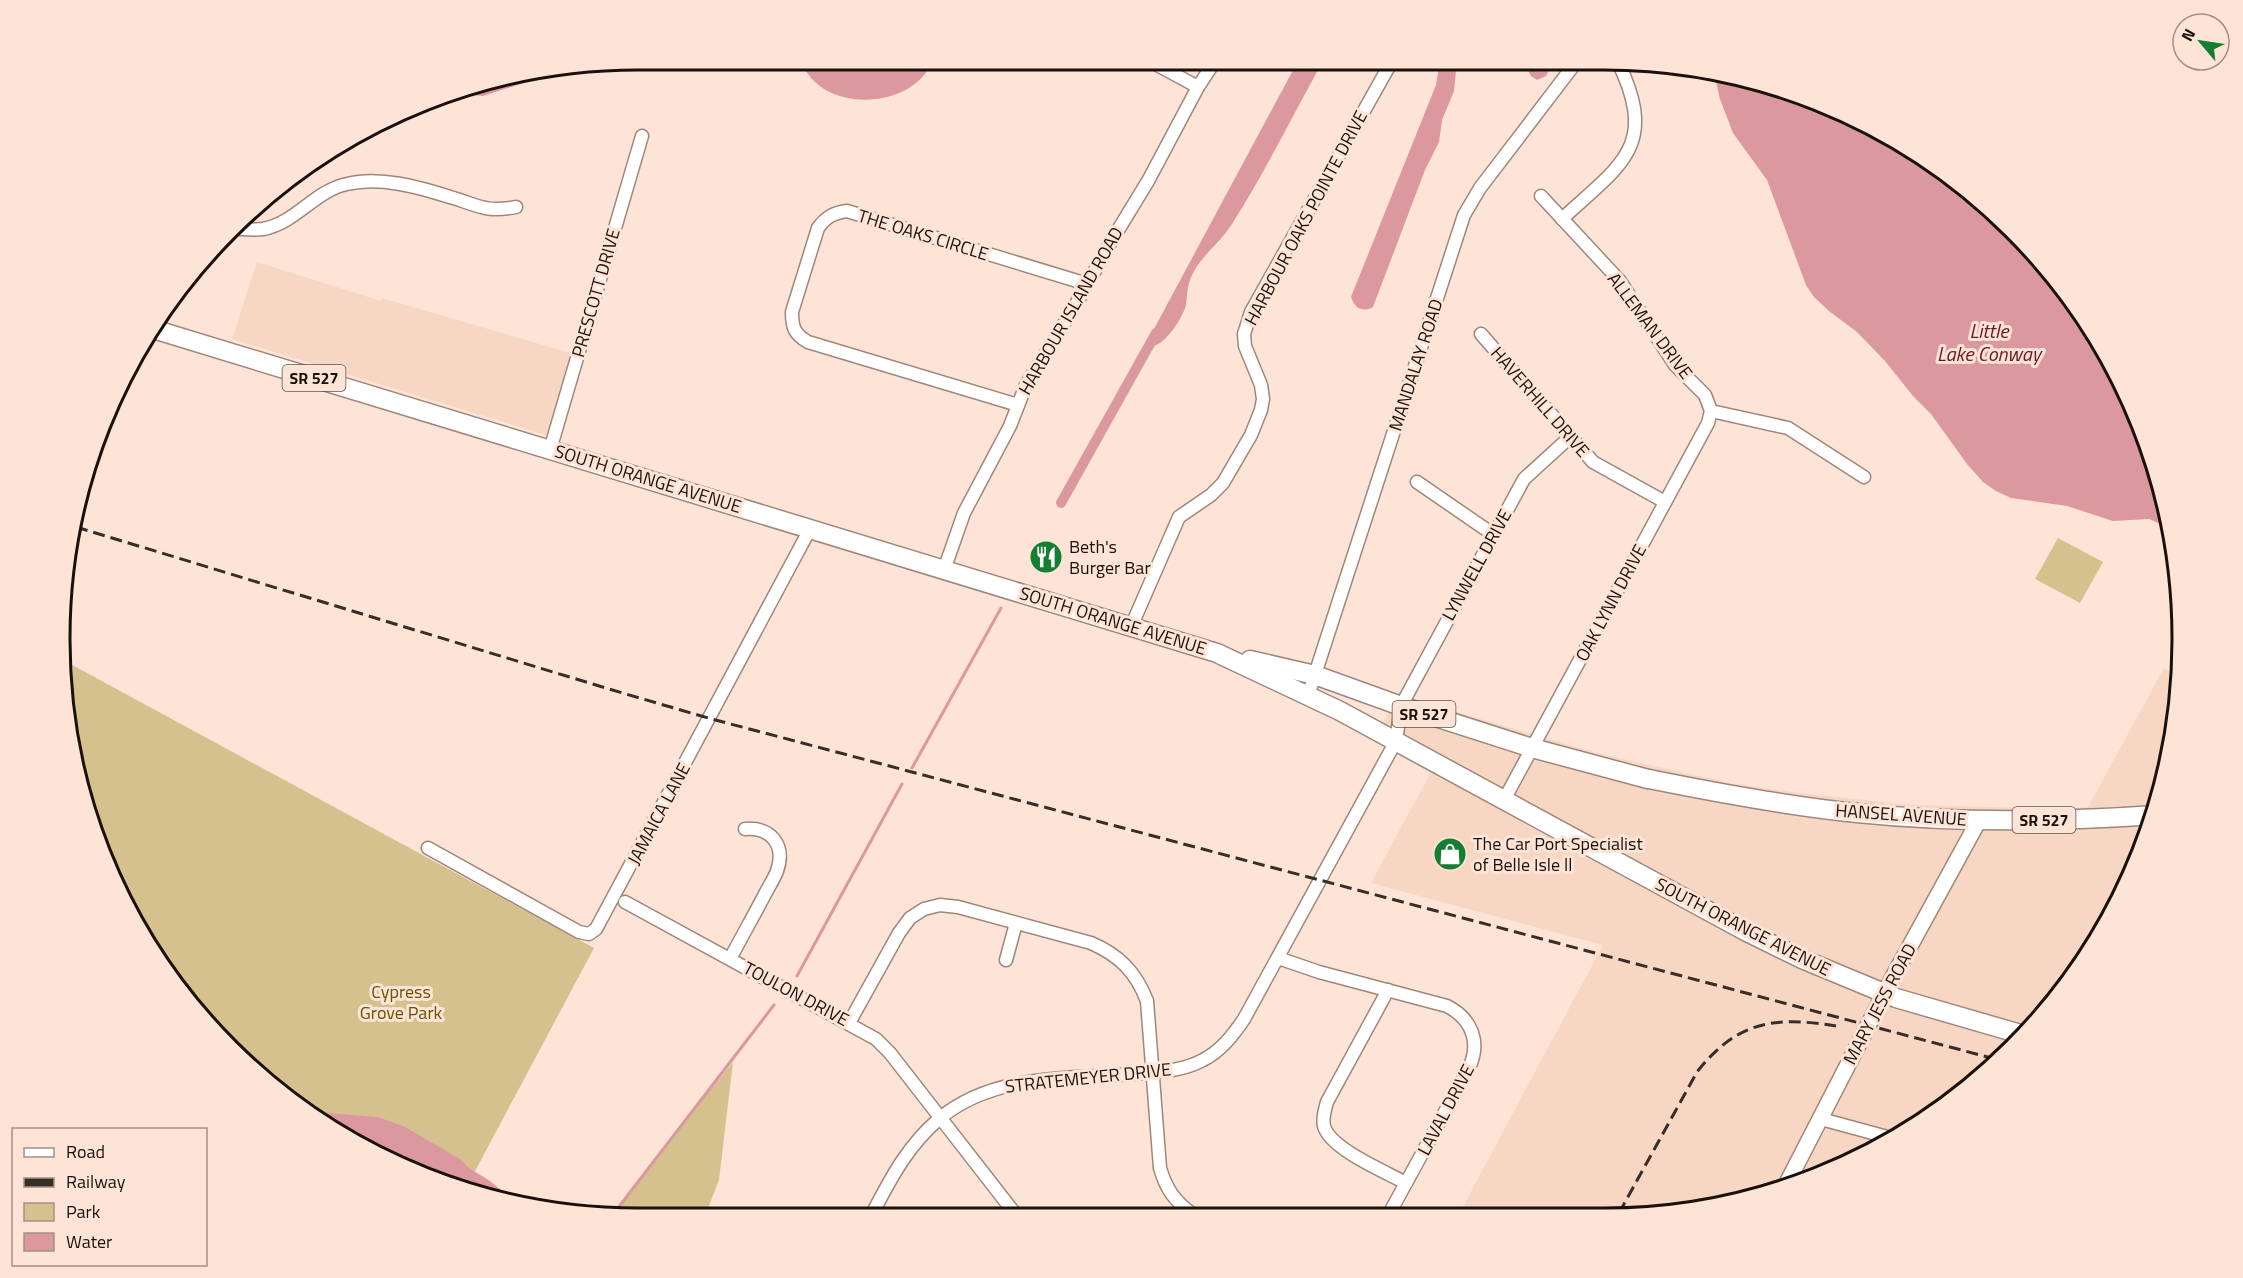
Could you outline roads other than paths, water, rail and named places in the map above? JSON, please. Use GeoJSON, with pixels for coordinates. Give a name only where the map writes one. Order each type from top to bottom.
{"type":"FeatureCollection","features":[{"type":"Feature","properties":{"kind":"main road","name":"SOUTH ORANGE AVENUE"},"geometry":{"type":"LineString","coordinates":[[161,331],[1217,653],[1340,711],[1777,947],[1827,971],[1885,994],[2014,1032]]}},
{"type":"Feature","properties":{"kind":"main road","name":"HANSEL AVENUE"},"geometry":{"type":"LineString","coordinates":[[1217,653],[1315,675],[1401,706],[1532,748],[1648,779],[1750,799],[1823,810],[1979,820],[2056,820],[2144,816]]}},
{"type":"Feature","properties":{"kind":"street"},"geometry":{"type":"LineString","coordinates":[[1167,70],[1198,87]]}},
{"type":"Feature","properties":{"kind":"street","name":"HARBOUR ISLAND ROAD"},"geometry":{"type":"LineString","coordinates":[[944,570],[964,513],[1010,426],[1026,385],[1148,181],[1209,70]]}},
{"type":"Feature","properties":{"kind":"street","name":"HARBOUR OAKS POINTE DRIVE"},"geometry":{"type":"LineString","coordinates":[[1131,627],[1179,517],[1211,495],[1223,483],[1251,435],[1263,399],[1261,385],[1245,346],[1244,334],[1251,312],[1387,70]]}},
{"type":"Feature","properties":{"kind":"street","name":"MANDALAY ROAD"},"geometry":{"type":"LineString","coordinates":[[1308,696],[1464,215],[1480,188],[1570,70]]}},
{"type":"Feature","properties":{"kind":"street"},"geometry":{"type":"LineString","coordinates":[[1562,219],[1613,171],[1626,156],[1633,141],[1636,126],[1635,108],[1630,88],[1622,71]]}},
{"type":"Feature","properties":{"kind":"street","name":"PRESCOTT DRIVE"},"geometry":{"type":"LineString","coordinates":[[550,450],[642,136]]}},
{"type":"Feature","properties":{"kind":"street"},"geometry":{"type":"LineString","coordinates":[[246,229],[262,229],[283,222],[323,192],[347,184],[378,182],[422,188],[496,211],[516,207]]}},
{"type":"Feature","properties":{"kind":"street","name":"ALLEMAN DRIVE"},"geometry":{"type":"LineString","coordinates":[[1541,196],[1620,281],[1675,365],[1705,395],[1710,407]]}},
{"type":"Feature","properties":{"kind":"street","name":"THE OAKS CIRCLE"},"geometry":{"type":"LineString","coordinates":[[1018,405],[808,342],[797,336],[792,325],[792,312],[818,228],[825,218],[836,212],[846,211],[1087,284]]}},
{"type":"Feature","properties":{"kind":"street","name":"HAVERHILL DRIVE"},"geometry":{"type":"LineString","coordinates":[[1481,334],[1593,462],[1665,502]]}},
{"type":"Feature","properties":{"kind":"street"},"geometry":{"type":"LineString","coordinates":[[1710,407],[1788,429],[1864,477]]}},
{"type":"Feature","properties":{"kind":"street","name":"OAK LYNN DRIVE"},"geometry":{"type":"LineString","coordinates":[[1504,800],[1708,423],[1710,407]]}},
{"type":"Feature","properties":{"kind":"street","name":"LYNWELL DRIVE"},"geometry":{"type":"LineString","coordinates":[[1401,706],[1524,479],[1569,436]]}},
{"type":"Feature","properties":{"kind":"street"},"geometry":{"type":"LineString","coordinates":[[1417,482],[1494,535]]}},
{"type":"Feature","properties":{"kind":"street","name":"JAMAICA LANE"},"geometry":{"type":"LineString","coordinates":[[428,848],[579,932],[589,934],[596,929],[810,529]]}},
{"type":"Feature","properties":{"kind":"street"},"geometry":{"type":"LineString","coordinates":[[1396,741],[1401,706]]}},
{"type":"Feature","properties":{"kind":"street","name":"STRATEMEYER DRIVE"},"geometry":{"type":"LineString","coordinates":[[876,1208],[907,1153],[920,1137],[941,1117],[992,1089],[1017,1083],[1187,1067],[1219,1050],[1244,1019],[1396,741]]}},
{"type":"Feature","properties":{"kind":"street","name":"MARY JESS ROAD"},"geometry":{"type":"LineString","coordinates":[[1791,1175],[1885,994],[1979,820]]}},
{"type":"Feature","properties":{"kind":"street"},"geometry":{"type":"LineString","coordinates":[[730,958],[778,870],[780,851],[773,838],[764,830],[745,829]]}},
{"type":"Feature","properties":{"kind":"street","name":"TOULON DRIVE"},"geometry":{"type":"LineString","coordinates":[[625,902],[876,1039],[941,1117],[1011,1208]]}},
{"type":"Feature","properties":{"kind":"street"},"geometry":{"type":"LineString","coordinates":[[849,1023],[899,933],[910,918],[924,909],[940,905],[958,907],[1106,949],[1130,969],[1140,983],[1147,1001],[1160,1168],[1164,1181],[1178,1203],[1185,1208]]}},
{"type":"Feature","properties":{"kind":"street"},"geometry":{"type":"LineString","coordinates":[[1006,960],[1016,923]]}},
{"type":"Feature","properties":{"kind":"street","name":"LAVAL DRIVE"},"geometry":{"type":"LineString","coordinates":[[1278,958],[1319,972],[1446,1006],[1458,1011],[1468,1022],[1476,1046],[1474,1057],[1392,1208]]}},
{"type":"Feature","properties":{"kind":"street"},"geometry":{"type":"LineString","coordinates":[[1388,990],[1327,1102],[1323,1114],[1324,1126],[1329,1135],[1340,1145],[1406,1183]]}},
{"type":"Feature","properties":{"kind":"street"},"geometry":{"type":"LineString","coordinates":[[1821,1119],[1880,1135]]}},
{"type":"Feature","properties":{"kind":"water"},"geometry":{"type":"Polygon","coordinates":[[[807,70],[927,70],[922,77],[906,90],[887,97],[866,100],[845,97],[826,90],[811,78],[807,70]]]}},
{"type":"Feature","properties":{"kind":"water"},"geometry":{"type":"Polygon","coordinates":[[[1293,70],[1318,70],[1227,232],[1202,259],[1192,274],[1186,305],[1178,323],[1163,340],[1153,346],[1149,344],[1155,327],[1293,70]]]}},
{"type":"Feature","properties":{"kind":"water"},"geometry":{"type":"Polygon","coordinates":[[[1438,70],[1456,70],[1454,91],[1442,120],[1439,142],[1425,170],[1373,307],[1362,309],[1357,307],[1351,297],[1436,85],[1438,70]]]}},
{"type":"Feature","properties":{"kind":"water"},"geometry":{"type":"Polygon","coordinates":[[[1528,70],[1549,70],[1546,76],[1537,80],[1528,70]]]}},
{"type":"Feature","properties":{"kind":"water"},"geometry":{"type":"Polygon","coordinates":[[[531,81],[483,96],[475,95],[531,81]]]}},
{"type":"Feature","properties":{"kind":"water","name":"Little Lake Conway"},"geometry":{"type":"Polygon","coordinates":[[[1716,81],[1787,101],[1855,129],[1920,166],[1950,188],[2006,237],[2055,293],[2077,323],[2114,388],[2142,456],[2161,524],[2149,519],[2113,521],[2067,506],[2011,498],[1983,482],[1931,414],[1885,361],[1857,332],[1814,297],[1806,285],[1767,180],[1733,133],[1716,81]]]}},
{"type":"Feature","properties":{"kind":"water"},"geometry":{"type":"Polygon","coordinates":[[[324,1113],[378,1117],[405,1127],[460,1159],[469,1168],[501,1190],[421,1164],[388,1149],[324,1113]]]}},
{"type":"Feature","properties":{"kind":"waterway"},"geometry":{"type":"LineString","coordinates":[[1061,503],[1156,333]]}},
{"type":"Feature","properties":{"kind":"waterway"},"geometry":{"type":"LineString","coordinates":[[912,768],[1001,608]]}},
{"type":"Feature","properties":{"kind":"waterway"},"geometry":{"type":"LineString","coordinates":[[797,976],[902,784]]}},
{"type":"Feature","properties":{"kind":"waterway"},"geometry":{"type":"LineString","coordinates":[[619,1207],[774,1005]]}},
{"type":"Feature","properties":{"kind":"railway"},"geometry":{"type":"LineString","coordinates":[[81,528],[708,718],[1988,1057]]}},
{"type":"Feature","properties":{"kind":"railway"},"geometry":{"type":"LineString","coordinates":[[1622,1207],[1697,1072],[1727,1042],[1742,1032],[1775,1023],[1794,1022],[1836,1026]]}},
{"type":"Feature","properties":{"kind":"place","name":"Beth's Burger Bar"},"geometry":{"type":"Point","coordinates":[1046,557]}},
{"type":"Feature","properties":{"kind":"place","name":"The Car Port Specialist of Belle Isle ll"},"geometry":{"type":"Point","coordinates":[1450,854]}},
{"type":"Feature","properties":{"kind":"park label","name":"Cypress Grove Park"},"geometry":{"type":"Point","coordinates":[401,1002]}}]}
